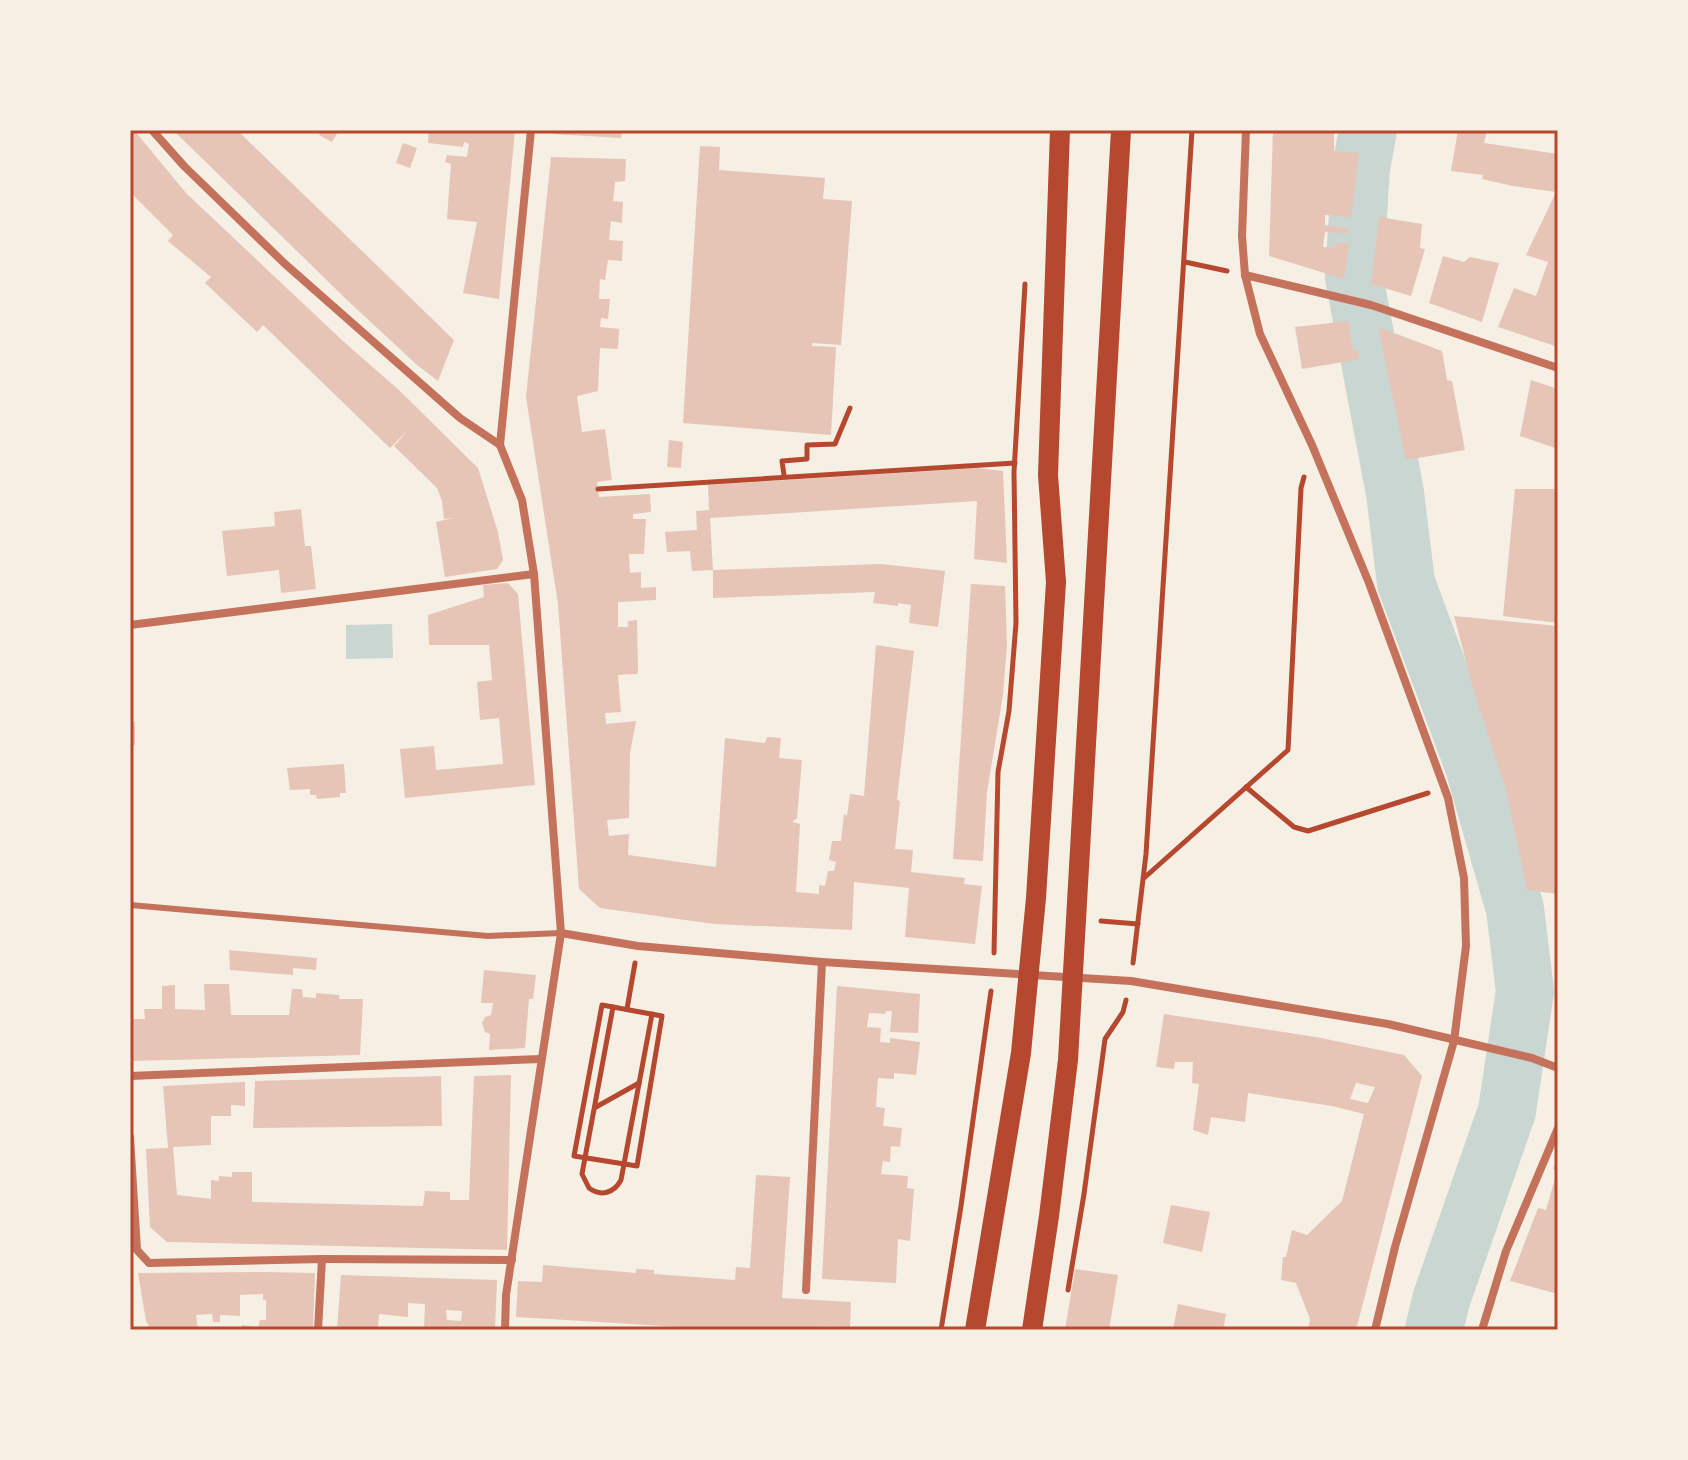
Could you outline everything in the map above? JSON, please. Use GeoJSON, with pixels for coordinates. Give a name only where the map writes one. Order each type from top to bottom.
{"type":"FeatureCollection","features":[{"type":"Feature","properties":{"kind":"main road"},"geometry":{"type":"LineString","coordinates":[[975,1330],[1021,1053],[1036,907],[1056,582],[1048,475],[1060,130]]}},
{"type":"Feature","properties":{"kind":"main road"},"geometry":{"type":"LineString","coordinates":[[1032,1330],[1068,1060],[1121,130]]}},
{"type":"Feature","properties":{"kind":"street"},"geometry":{"type":"LineString","coordinates":[[152,130],[184,166],[284,263],[460,418],[500,445]]}},
{"type":"Feature","properties":{"kind":"street"},"geometry":{"type":"LineString","coordinates":[[505,1330],[506,1295],[561,933],[534,574],[522,500],[500,445],[531,130]]}},
{"type":"Feature","properties":{"kind":"street"},"geometry":{"type":"LineString","coordinates":[[1246,130],[1242,236],[1245,275],[1260,334],[1312,445],[1369,583],[1444,787],[1464,878],[1466,946],[1454,1041],[1395,1247],[1375,1330]]}},
{"type":"Feature","properties":{"kind":"street"},"geometry":{"type":"LineString","coordinates":[[1245,275],[1371,305],[1558,368]]}},
{"type":"Feature","properties":{"kind":"street"},"geometry":{"type":"LineString","coordinates":[[130,625],[534,574]]}},
{"type":"Feature","properties":{"kind":"street"},"geometry":{"type":"LineString","coordinates":[[561,933],[638,946],[822,962],[1131,981],[1388,1024],[1532,1058],[1558,1068]]}},
{"type":"Feature","properties":{"kind":"street"},"geometry":{"type":"LineString","coordinates":[[806,1290],[822,962]]}},
{"type":"Feature","properties":{"kind":"street"},"geometry":{"type":"LineString","coordinates":[[130,1076],[540,1059]]}},
{"type":"Feature","properties":{"kind":"street"},"geometry":{"type":"LineString","coordinates":[[1482,1330],[1506,1251],[1558,1128]]}},
{"type":"Feature","properties":{"kind":"street"},"geometry":{"type":"LineString","coordinates":[[130,1137],[137,1250],[149,1263],[322,1259],[512,1260]]}},
{"type":"Feature","properties":{"kind":"street"},"geometry":{"type":"LineString","coordinates":[[318,1330],[322,1259]]}},
{"type":"Feature","properties":{"kind":"lane"},"geometry":{"type":"LineString","coordinates":[[130,905],[488,936],[561,933]]}},
{"type":"Feature","properties":{"kind":"path"},"geometry":{"type":"LineString","coordinates":[[1066,1300],[1105,1039],[1123,1012],[1131,981],[1143,879],[1192,130]]}},
{"type":"Feature","properties":{"kind":"path"},"geometry":{"type":"LineString","coordinates":[[1185,262],[1245,275]]}},
{"type":"Feature","properties":{"kind":"path"},"geometry":{"type":"LineString","coordinates":[[941,1330],[987,1029],[992,974],[998,772],[1009,711],[1016,623],[1015,463],[1026,274]]}},
{"type":"Feature","properties":{"kind":"path"},"geometry":{"type":"LineString","coordinates":[[784,475],[782,461],[807,459],[807,445],[835,444],[850,408]]}},
{"type":"Feature","properties":{"kind":"path"},"geometry":{"type":"LineString","coordinates":[[1143,879],[1288,750],[1301,488],[1312,445]]}},
{"type":"Feature","properties":{"kind":"path"},"geometry":{"type":"LineString","coordinates":[[598,489],[1015,463]]}},
{"type":"Feature","properties":{"kind":"path"},"geometry":{"type":"LineString","coordinates":[[1246,787],[1294,827],[1308,831],[1444,787]]}},
{"type":"Feature","properties":{"kind":"path"},"geometry":{"type":"LineString","coordinates":[[627,1009],[638,946]]}},
{"type":"Feature","properties":{"kind":"path"},"geometry":{"type":"LineString","coordinates":[[602,1005],[613,1007],[662,1016],[637,1166],[574,1156],[602,1005]]}},
{"type":"Feature","properties":{"kind":"path"},"geometry":{"type":"LineString","coordinates":[[613,1007],[582,1174],[592,1191],[600,1193],[616,1188],[621,1180],[652,1014]]}},
{"type":"Feature","properties":{"kind":"path"},"geometry":{"type":"LineString","coordinates":[[595,1107],[639,1083]]}},
{"type":"Feature","properties":{"kind":"shaded area"},"geometry":{"type":"Polygon","coordinates":[[[392,624],[393,658],[346,659],[346,625],[392,624]]]}},
{"type":"Feature","properties":{"kind":"building"},"geometry":{"type":"Polygon","coordinates":[[[130,130],[134,130],[186,193],[400,391],[478,468],[498,532],[503,560],[497,569],[445,577],[436,522],[453,518],[444,519],[437,488],[394,446],[409,429],[390,448],[263,325],[257,332],[205,283],[211,277],[168,241],[173,235],[130,192],[130,130]]]}},
{"type":"Feature","properties":{"kind":"building"},"geometry":{"type":"Polygon","coordinates":[[[173,130],[237,130],[454,340],[438,381],[347,300],[173,130]]]}},
{"type":"Feature","properties":{"kind":"building"},"geometry":{"type":"Polygon","coordinates":[[[322,130],[339,130],[332,142],[319,135],[322,130]]]}},
{"type":"Feature","properties":{"kind":"building"},"geometry":{"type":"Polygon","coordinates":[[[429,130],[515,130],[499,299],[463,293],[477,222],[447,219],[451,164],[445,162],[447,155],[467,157],[469,144],[464,142],[463,147],[428,143],[429,130]]]}},
{"type":"Feature","properties":{"kind":"building"},"geometry":{"type":"Polygon","coordinates":[[[554,130],[622,130],[621,138],[553,134],[554,130]]]}},
{"type":"Feature","properties":{"kind":"building"},"geometry":{"type":"Polygon","coordinates":[[[1273,130],[1334,130],[1334,151],[1359,153],[1351,217],[1325,215],[1325,225],[1349,229],[1349,233],[1325,232],[1323,247],[1334,248],[1337,243],[1349,243],[1344,279],[1269,256],[1273,130]]]}},
{"type":"Feature","properties":{"kind":"building"},"geometry":{"type":"Polygon","coordinates":[[[1458,130],[1487,130],[1484,143],[1558,154],[1558,347],[1498,327],[1514,288],[1536,296],[1548,262],[1526,255],[1556,192],[1513,186],[1482,179],[1483,175],[1451,171],[1458,130]]]}},
{"type":"Feature","properties":{"kind":"building"},"geometry":{"type":"Polygon","coordinates":[[[403,143],[417,148],[410,168],[396,163],[403,143]]]}},
{"type":"Feature","properties":{"kind":"building"},"geometry":{"type":"Polygon","coordinates":[[[700,146],[720,147],[719,170],[825,178],[823,199],[852,201],[841,345],[812,343],[812,346],[836,347],[831,435],[683,423],[700,146]]]}},
{"type":"Feature","properties":{"kind":"building"},"geometry":{"type":"Polygon","coordinates":[[[551,157],[626,159],[625,181],[615,182],[613,201],[623,202],[622,223],[611,221],[609,240],[623,241],[622,261],[608,260],[605,280],[600,279],[599,299],[610,299],[608,319],[601,318],[600,327],[619,329],[618,349],[600,348],[598,391],[577,396],[582,432],[605,429],[612,480],[597,482],[599,497],[650,494],[651,512],[633,514],[633,519],[646,519],[644,554],[629,554],[630,573],[641,572],[641,588],[656,587],[656,600],[618,602],[618,627],[628,627],[628,621],[637,620],[638,671],[637,674],[618,675],[621,712],[605,713],[606,724],[636,721],[630,753],[629,818],[607,820],[609,836],[629,834],[628,855],[716,867],[725,738],[765,743],[767,737],[781,738],[779,758],[802,760],[797,818],[792,822],[800,824],[796,892],[819,894],[819,885],[825,886],[828,871],[834,871],[836,862],[829,860],[832,841],[841,841],[850,794],[864,796],[876,645],[914,651],[897,800],[900,801],[895,849],[913,850],[911,872],[965,878],[964,884],[982,886],[975,944],[905,937],[909,888],[854,882],[852,930],[714,924],[600,908],[579,889],[558,604],[526,397],[551,157]]]}},
{"type":"Feature","properties":{"kind":"building"},"geometry":{"type":"Polygon","coordinates":[[[1379,217],[1422,224],[1420,248],[1425,249],[1411,296],[1371,284],[1379,217]]]}},
{"type":"Feature","properties":{"kind":"building"},"geometry":{"type":"Polygon","coordinates":[[[1443,256],[1464,262],[1470,257],[1499,263],[1482,322],[1429,303],[1443,256]]]}},
{"type":"Feature","properties":{"kind":"building"},"geometry":{"type":"Polygon","coordinates":[[[1348,321],[1353,350],[1358,349],[1360,359],[1302,369],[1295,327],[1348,321]]]}},
{"type":"Feature","properties":{"kind":"building"},"geometry":{"type":"Polygon","coordinates":[[[1378,327],[1442,351],[1447,380],[1452,381],[1465,450],[1406,460],[1378,327]]]}},
{"type":"Feature","properties":{"kind":"building"},"geometry":{"type":"Polygon","coordinates":[[[1531,380],[1558,389],[1558,449],[1520,436],[1531,380]]]}},
{"type":"Feature","properties":{"kind":"building"},"geometry":{"type":"Polygon","coordinates":[[[669,440],[683,442],[681,468],[667,467],[669,440]]]}},
{"type":"Feature","properties":{"kind":"building"},"geometry":{"type":"Polygon","coordinates":[[[979,468],[1003,471],[1007,563],[974,559],[977,501],[710,518],[713,570],[692,571],[690,551],[667,552],[665,532],[697,530],[696,511],[709,510],[708,485],[979,468]]]}},
{"type":"Feature","properties":{"kind":"building"},"geometry":{"type":"Polygon","coordinates":[[[1515,489],[1558,489],[1558,623],[1503,616],[1515,489]]]}},
{"type":"Feature","properties":{"kind":"building"},"geometry":{"type":"Polygon","coordinates":[[[301,509],[305,546],[311,546],[316,589],[281,593],[279,570],[227,576],[222,531],[275,526],[274,512],[301,509]]]}},
{"type":"Feature","properties":{"kind":"building"},"geometry":{"type":"Polygon","coordinates":[[[881,564],[945,571],[938,627],[909,623],[911,605],[873,603],[875,592],[713,598],[713,570],[881,564]]]}},
{"type":"Feature","properties":{"kind":"building"},"geometry":{"type":"Polygon","coordinates":[[[508,583],[518,594],[535,785],[405,798],[400,749],[434,746],[436,770],[503,764],[499,718],[480,720],[477,682],[492,680],[489,645],[429,645],[428,615],[484,597],[483,585],[508,583]]]}},
{"type":"Feature","properties":{"kind":"building"},"geometry":{"type":"Polygon","coordinates":[[[971,584],[1005,586],[1007,645],[1003,695],[987,792],[983,861],[953,859],[971,584]]]}},
{"type":"Feature","properties":{"kind":"building"},"geometry":{"type":"Polygon","coordinates":[[[1454,616],[1558,626],[1558,894],[1527,890],[1506,789],[1473,688],[1454,616]]]}},
{"type":"Feature","properties":{"kind":"building"},"geometry":{"type":"Polygon","coordinates":[[[130,722],[135,722],[135,745],[130,746],[130,722]]]}},
{"type":"Feature","properties":{"kind":"building"},"geometry":{"type":"Polygon","coordinates":[[[344,764],[346,793],[340,793],[340,797],[317,799],[316,795],[310,795],[310,789],[290,790],[287,768],[344,764]]]}},
{"type":"Feature","properties":{"kind":"building"},"geometry":{"type":"Polygon","coordinates":[[[229,950],[317,958],[316,970],[293,968],[293,975],[230,970],[229,950]]]}},
{"type":"Feature","properties":{"kind":"building"},"geometry":{"type":"Polygon","coordinates":[[[484,970],[536,975],[533,999],[529,999],[525,1048],[489,1050],[490,1034],[485,1032],[482,1023],[485,1017],[491,1015],[493,1003],[481,1003],[484,970]]]}},
{"type":"Feature","properties":{"kind":"building"},"geometry":{"type":"Polygon","coordinates":[[[204,984],[229,984],[231,1015],[289,1015],[292,989],[302,989],[303,997],[316,998],[316,993],[339,995],[339,999],[363,999],[360,1055],[130,1061],[130,1019],[145,1019],[144,1009],[162,1009],[162,986],[175,985],[175,1009],[205,1010],[204,984]]]}},
{"type":"Feature","properties":{"kind":"building"},"geometry":{"type":"Polygon","coordinates":[[[837,986],[920,994],[918,1033],[890,1032],[892,1011],[869,1013],[867,1027],[881,1028],[880,1042],[890,1043],[890,1038],[920,1042],[916,1075],[894,1073],[894,1079],[878,1078],[876,1107],[885,1108],[883,1126],[902,1128],[900,1147],[891,1146],[890,1162],[883,1161],[881,1174],[908,1176],[907,1188],[914,1189],[910,1241],[898,1239],[896,1283],[822,1279],[837,986]]]}},
{"type":"Feature","properties":{"kind":"building"},"geometry":{"type":"Polygon","coordinates":[[[1164,1014],[1316,1037],[1404,1055],[1422,1076],[1356,1330],[1308,1330],[1310,1319],[1296,1283],[1281,1280],[1283,1257],[1286,1257],[1292,1230],[1307,1235],[1342,1201],[1364,1114],[1248,1093],[1245,1122],[1211,1117],[1208,1135],[1193,1130],[1199,1084],[1192,1083],[1193,1062],[1175,1062],[1174,1069],[1156,1067],[1164,1014]],[[1356,1083],[1350,1099],[1368,1103],[1375,1087],[1356,1083]]]}},
{"type":"Feature","properties":{"kind":"building"},"geometry":{"type":"Polygon","coordinates":[[[511,1075],[507,1250],[167,1242],[150,1227],[146,1149],[168,1148],[163,1086],[245,1082],[245,1106],[231,1105],[231,1116],[211,1116],[211,1145],[173,1147],[177,1195],[211,1199],[211,1180],[219,1181],[219,1176],[232,1177],[232,1172],[252,1172],[252,1202],[423,1206],[425,1191],[450,1192],[450,1200],[469,1200],[474,1076],[511,1075]]]}},
{"type":"Feature","properties":{"kind":"building"},"geometry":{"type":"Polygon","coordinates":[[[441,1076],[442,1126],[253,1128],[255,1081],[441,1076]]]}},
{"type":"Feature","properties":{"kind":"building"},"geometry":{"type":"Polygon","coordinates":[[[1558,1158],[1558,1294],[1510,1281],[1538,1208],[1546,1210],[1558,1158]]]}},
{"type":"Feature","properties":{"kind":"building"},"geometry":{"type":"Polygon","coordinates":[[[756,1175],[790,1177],[782,1298],[851,1302],[850,1328],[823,1326],[823,1330],[730,1330],[516,1317],[518,1281],[542,1282],[543,1265],[636,1273],[636,1269],[654,1270],[654,1274],[735,1280],[736,1267],[750,1268],[756,1175]]]}},
{"type":"Feature","properties":{"kind":"building"},"geometry":{"type":"Polygon","coordinates":[[[1171,1205],[1210,1212],[1202,1252],[1163,1243],[1171,1205]]]}},
{"type":"Feature","properties":{"kind":"building"},"geometry":{"type":"Polygon","coordinates":[[[1075,1269],[1118,1275],[1109,1330],[1065,1330],[1075,1269]]]}},
{"type":"Feature","properties":{"kind":"building"},"geometry":{"type":"Polygon","coordinates":[[[138,1273],[315,1273],[313,1330],[241,1330],[242,1325],[258,1327],[260,1320],[266,1320],[263,1294],[240,1295],[240,1316],[220,1315],[220,1322],[213,1322],[212,1314],[196,1315],[198,1330],[151,1330],[146,1321],[138,1273]]]}},
{"type":"Feature","properties":{"kind":"building"},"geometry":{"type":"Polygon","coordinates":[[[341,1275],[497,1280],[495,1330],[424,1329],[425,1304],[408,1303],[408,1317],[379,1314],[378,1330],[337,1330],[341,1275]],[[446,1310],[447,1320],[461,1321],[462,1311],[446,1310]]]}},
{"type":"Feature","properties":{"kind":"building"},"geometry":{"type":"Polygon","coordinates":[[[1178,1304],[1226,1314],[1223,1330],[1173,1330],[1178,1304]]]}},
{"type":"Feature","properties":{"kind":"waterway"},"geometry":{"type":"LineString","coordinates":[[1368,130],[1361,168],[1354,277],[1395,493],[1406,583],[1474,766],[1515,909],[1525,991],[1507,1111],[1441,1300],[1434,1330]]}}]}
